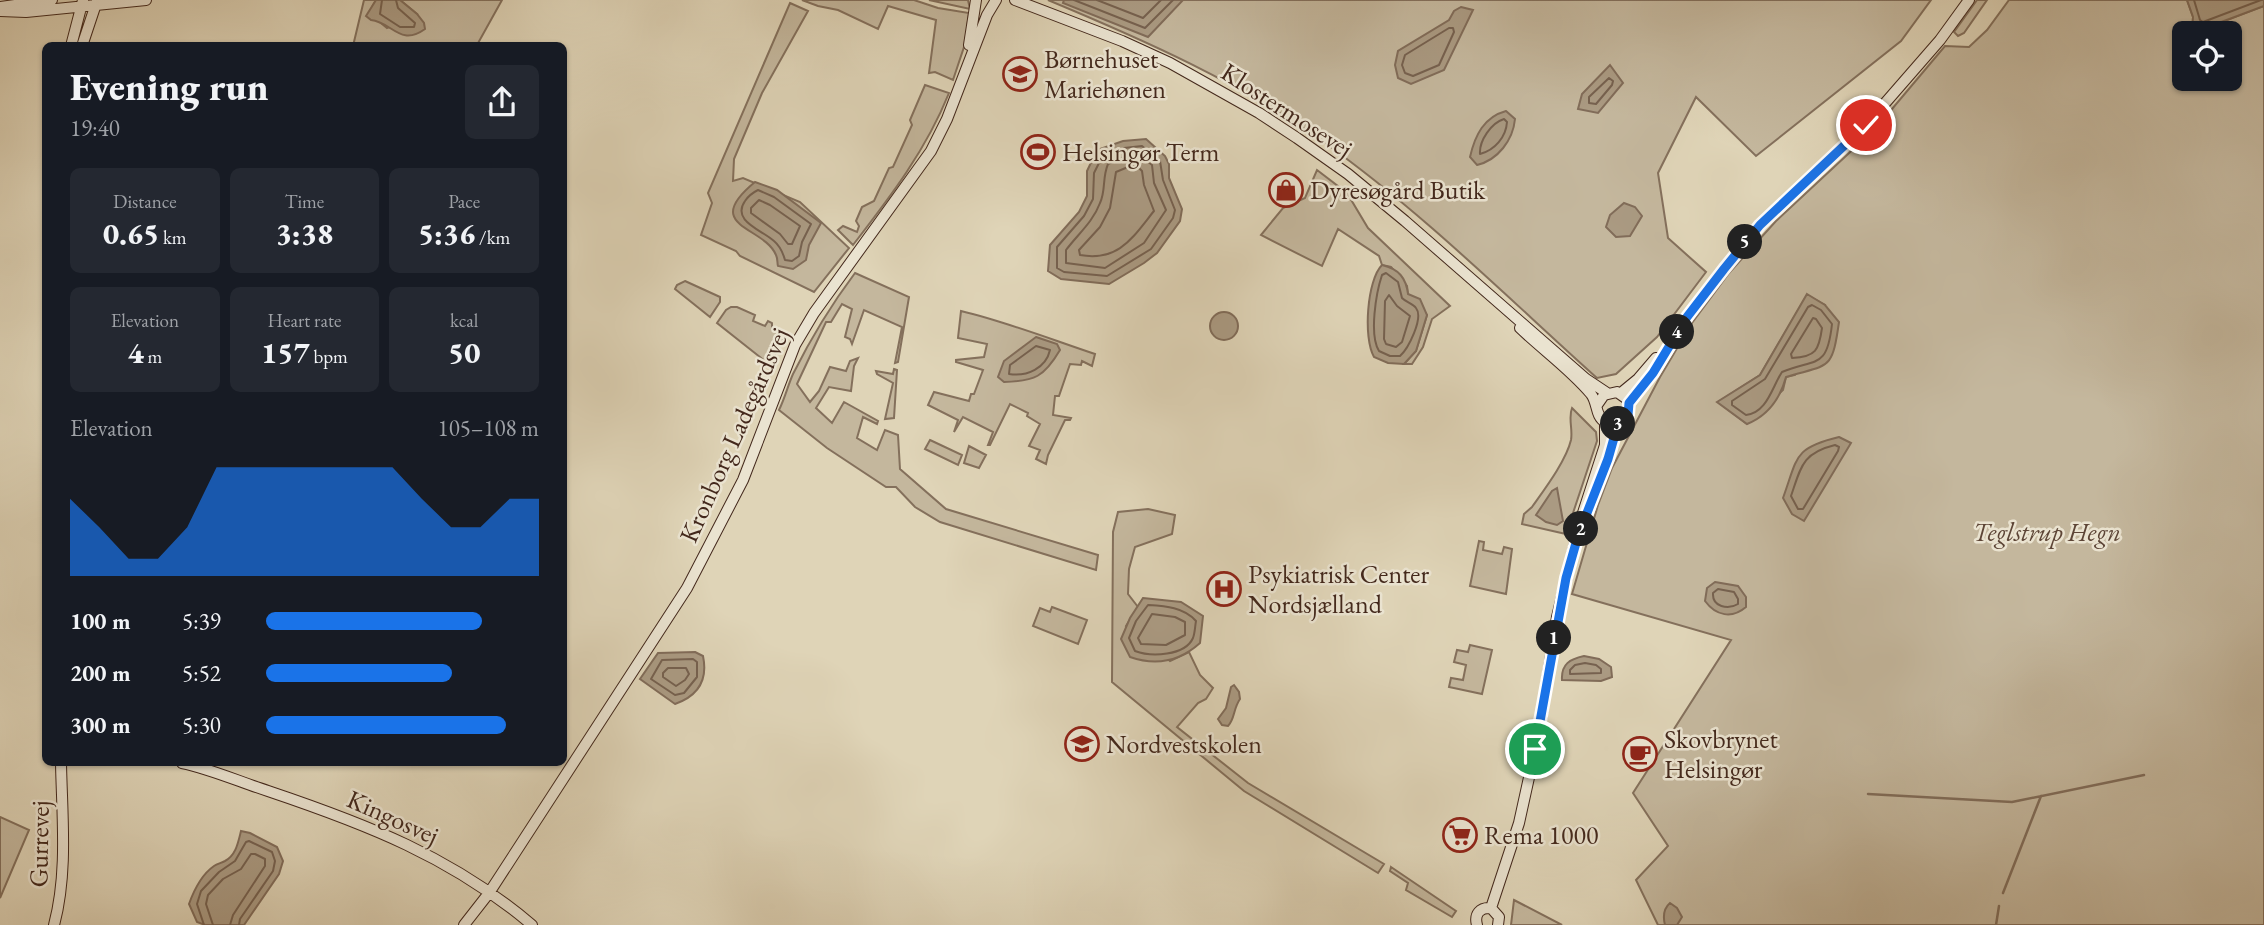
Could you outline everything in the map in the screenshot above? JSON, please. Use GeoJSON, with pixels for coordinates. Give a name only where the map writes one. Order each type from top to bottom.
{"type":"FeatureCollection","features":[{"type":"Feature","properties":{"kind":"main road"},"geometry":{"type":"LineString","coordinates":[[3,10],[52,0]]}},
{"type":"Feature","properties":{"kind":"main road"},"geometry":{"type":"LineString","coordinates":[[3,10],[146,0]]}},
{"type":"Feature","properties":{"kind":"main road","name":"Kronborg Ladegårdsvej"},"geometry":{"type":"LineString","coordinates":[[967,66],[976,0]]}},
{"type":"Feature","properties":{"kind":"main road","name":"Kronborg Ladegårdsvej"},"geometry":{"type":"LineString","coordinates":[[464,925],[489,893],[687,587],[743,480],[795,345],[814,313],[931,151],[947,119],[986,15],[996,0]]}},
{"type":"Feature","properties":{"kind":"main road","name":"Klostermosevej"},"geometry":{"type":"LineString","coordinates":[[1014,0],[1122,41],[1170,64],[1259,113],[1348,174],[1504,308],[1524,332],[1593,396],[1597,405]]}},
{"type":"Feature","properties":{"kind":"main road"},"geometry":{"type":"LineString","coordinates":[[1578,536],[1608,459],[1618,424],[1628,415],[1629,403],[1653,373],[1687,317],[1760,225],[1866,125],[1940,40],[1969,0]]}},
{"type":"Feature","properties":{"kind":"main road"},"geometry":{"type":"LineString","coordinates":[[73,42],[89,2]]}},
{"type":"Feature","properties":{"kind":"main road"},"geometry":{"type":"LineString","coordinates":[[81,42],[89,2]]}},
{"type":"Feature","properties":{"kind":"main road","name":"Klostermosevej"},"geometry":{"type":"LineString","coordinates":[[1504,308],[1512,312],[1586,379],[1607,393]]}},
{"type":"Feature","properties":{"kind":"main road"},"geometry":{"type":"LineString","coordinates":[[1491,908],[1519,823],[1539,732],[1558,617],[1581,519],[1605,445],[1605,422],[1599,415],[1597,405],[1607,393],[1621,393],[1638,379],[1671,342]]}},
{"type":"Feature","properties":{"kind":"main road"},"geometry":{"type":"LineString","coordinates":[[1621,393],[1629,403]]}},
{"type":"Feature","properties":{"kind":"main road"},"geometry":{"type":"LineString","coordinates":[[1605,422],[1618,424]]}},
{"type":"Feature","properties":{"kind":"main road","name":"Gurrevej"},"geometry":{"type":"LineString","coordinates":[[54,925],[61,888],[63,855],[61,766]]}},
{"type":"Feature","properties":{"kind":"main road","name":"Kingosvej"},"geometry":{"type":"LineString","coordinates":[[191,766],[378,830],[444,863],[532,925]]}},
{"type":"Feature","properties":{"kind":"main road"},"geometry":{"type":"LineString","coordinates":[[1477,925],[1478,912],[1484,908],[1491,908],[1499,917],[1498,925]]}},
{"type":"Feature","properties":{"kind":"green space"},"geometry":{"type":"Polygon","coordinates":[[[364,0],[376,0],[372,7],[376,19],[387,28],[417,14],[400,0],[502,0],[479,42],[354,42],[364,0]]]}},
{"type":"Feature","properties":{"kind":"green space"},"geometry":{"type":"Polygon","coordinates":[[[802,0],[914,0],[938,8],[969,13],[965,44],[953,80],[935,72],[929,73],[936,20],[888,6],[878,29],[838,10],[802,0]]]}},
{"type":"Feature","properties":{"kind":"green space"},"geometry":{"type":"Polygon","coordinates":[[[929,0],[968,0],[970,9],[929,0]]]}},
{"type":"Feature","properties":{"kind":"green space"},"geometry":{"type":"Polygon","coordinates":[[[1048,0],[1931,0],[1901,41],[1756,156],[1696,97],[1658,173],[1668,238],[1706,272],[1657,337],[1616,374],[1597,378],[1430,227],[1325,143],[1225,81],[1048,0]]]}},
{"type":"Feature","properties":{"kind":"green space"},"geometry":{"type":"Polygon","coordinates":[[[1977,0],[1987,0],[1964,33],[1958,36],[1954,32],[1977,0]]]}},
{"type":"Feature","properties":{"kind":"green space","name":"Teglstrup Hegn"},"geometry":{"type":"Polygon","coordinates":[[[2009,0],[2187,0],[2193,21],[2172,21],[2172,91],[2242,91],[2242,21],[2225,21],[2264,6],[2264,925],[1658,925],[1636,880],[1668,846],[1633,793],[1731,640],[1572,594],[1598,505],[1612,468],[1660,377],[1692,323],[1729,273],[1776,221],[1876,128],[1945,46],[1969,47],[1987,30],[2009,0]],[[1807,295],[1760,375],[1718,402],[1747,424],[1783,390],[1786,377],[1795,375],[1825,305],[1807,295]]]}},
{"type":"Feature","properties":{"kind":"green space"},"geometry":{"type":"Polygon","coordinates":[[[790,3],[808,11],[762,93],[734,159],[733,181],[743,178],[800,202],[849,248],[814,292],[701,235],[712,203],[708,193],[790,3]]]}},
{"type":"Feature","properties":{"kind":"green space"},"geometry":{"type":"Polygon","coordinates":[[[925,85],[949,93],[940,114],[907,172],[853,245],[838,230],[843,226],[857,232],[859,226],[856,221],[862,207],[874,201],[889,168],[893,167],[912,125],[910,120],[925,85]]]}},
{"type":"Feature","properties":{"kind":"green space"},"geometry":{"type":"Polygon","coordinates":[[[1317,170],[1347,193],[1368,228],[1450,306],[1432,319],[1423,347],[1412,364],[1404,364],[1416,351],[1427,315],[1408,294],[1407,286],[1391,267],[1382,265],[1379,256],[1338,229],[1322,266],[1261,235],[1283,208],[1305,198],[1317,170]]]}},
{"type":"Feature","properties":{"kind":"green space"},"geometry":{"type":"Polygon","coordinates":[[[855,273],[909,297],[898,362],[895,363],[902,327],[864,310],[852,344],[850,339],[845,337],[852,309],[842,304],[831,322],[826,322],[797,384],[810,402],[819,391],[830,367],[846,371],[850,361],[858,358],[854,366],[851,391],[829,387],[816,408],[832,423],[844,402],[878,421],[877,424],[863,417],[857,438],[877,450],[885,430],[898,435],[900,469],[946,509],[1098,555],[1096,570],[940,522],[915,507],[896,487],[886,487],[827,448],[779,410],[807,348],[855,273]]]}},
{"type":"Feature","properties":{"kind":"green space"},"geometry":{"type":"Polygon","coordinates":[[[685,281],[720,297],[720,302],[710,317],[675,289],[685,281]]]}},
{"type":"Feature","properties":{"kind":"green space"},"geometry":{"type":"Polygon","coordinates":[[[731,307],[755,315],[753,321],[765,326],[768,321],[772,323],[772,330],[784,335],[770,365],[717,323],[731,307]]]}},
{"type":"Feature","properties":{"kind":"green space"},"geometry":{"type":"Polygon","coordinates":[[[961,311],[1012,325],[1095,354],[1092,366],[1082,361],[1081,365],[1070,364],[1059,396],[1055,396],[1053,415],[1071,418],[1065,420],[1046,464],[1036,459],[1040,450],[1029,446],[1040,424],[1027,416],[1028,413],[1010,404],[990,445],[993,432],[963,417],[954,432],[958,420],[928,405],[934,392],[969,401],[983,370],[956,362],[984,357],[987,344],[958,338],[961,311]]]}},
{"type":"Feature","properties":{"kind":"green space"},"geometry":{"type":"Polygon","coordinates":[[[894,369],[897,370],[894,418],[885,419],[893,383],[876,371],[893,374],[894,369]]]}},
{"type":"Feature","properties":{"kind":"green space"},"geometry":{"type":"Polygon","coordinates":[[[1572,408],[1596,432],[1597,441],[1566,534],[1522,524],[1524,514],[1532,507],[1560,466],[1568,448],[1571,440],[1572,408]]]}},
{"type":"Feature","properties":{"kind":"green space"},"geometry":{"type":"Polygon","coordinates":[[[930,440],[962,455],[958,465],[925,449],[930,440]]]}},
{"type":"Feature","properties":{"kind":"green space"},"geometry":{"type":"Polygon","coordinates":[[[969,446],[986,455],[979,468],[964,463],[969,446]]]}},
{"type":"Feature","properties":{"kind":"green space"},"geometry":{"type":"Polygon","coordinates":[[[1148,509],[1175,515],[1172,534],[1135,547],[1129,569],[1128,594],[1138,607],[1126,626],[1170,661],[1189,652],[1200,675],[1213,688],[1206,699],[1198,703],[1177,727],[1248,783],[1384,864],[1378,873],[1244,791],[1112,682],[1113,532],[1118,512],[1148,509]]]}},
{"type":"Feature","properties":{"kind":"green space"},"geometry":{"type":"Polygon","coordinates":[[[1479,541],[1484,542],[1483,550],[1502,554],[1504,547],[1512,549],[1506,594],[1470,586],[1479,541]]]}},
{"type":"Feature","properties":{"kind":"green space"},"geometry":{"type":"Polygon","coordinates":[[[1052,607],[1087,620],[1078,644],[1033,626],[1040,608],[1050,612],[1052,607]]]}},
{"type":"Feature","properties":{"kind":"green space"},"geometry":{"type":"Polygon","coordinates":[[[1470,645],[1492,650],[1482,694],[1449,687],[1451,678],[1463,680],[1466,665],[1454,662],[1457,650],[1468,652],[1470,645]]]}},
{"type":"Feature","properties":{"kind":"green space"},"geometry":{"type":"Polygon","coordinates":[[[0,817],[29,830],[0,898],[0,817]]]}},
{"type":"Feature","properties":{"kind":"green space"},"geometry":{"type":"Polygon","coordinates":[[[1391,867],[1456,911],[1452,917],[1406,890],[1408,883],[1390,871],[1391,867]]]}},
{"type":"Feature","properties":{"kind":"green space"},"geometry":{"type":"Polygon","coordinates":[[[1514,900],[1562,925],[1511,925],[1514,900]]]}},
{"type":"Feature","properties":{"kind":"water"},"geometry":{"type":"Polygon","coordinates":[[[376,0],[400,0],[417,14],[425,29],[416,34],[402,35],[371,20],[366,16],[376,0]]]}},
{"type":"Feature","properties":{"kind":"water"},"geometry":{"type":"Polygon","coordinates":[[[1064,0],[1183,0],[1148,37],[1063,3],[1064,0]]]}},
{"type":"Feature","properties":{"kind":"water"},"geometry":{"type":"Polygon","coordinates":[[[2187,0],[2264,0],[2264,6],[2224,21],[2193,21],[2187,0]]]}},
{"type":"Feature","properties":{"kind":"water"},"geometry":{"type":"Polygon","coordinates":[[[1461,7],[1473,10],[1444,70],[1411,84],[1398,78],[1395,65],[1398,51],[1449,20],[1454,11],[1461,7]]]}},
{"type":"Feature","properties":{"kind":"water"},"geometry":{"type":"Polygon","coordinates":[[[1610,65],[1623,83],[1598,113],[1578,109],[1582,94],[1610,65]]]}},
{"type":"Feature","properties":{"kind":"water"},"geometry":{"type":"Polygon","coordinates":[[[1506,111],[1515,119],[1508,141],[1492,159],[1477,165],[1470,157],[1478,134],[1486,122],[1506,111]]]}},
{"type":"Feature","properties":{"kind":"water"},"geometry":{"type":"Polygon","coordinates":[[[1146,139],[1165,156],[1169,164],[1169,178],[1182,209],[1180,221],[1157,253],[1109,284],[1061,279],[1048,271],[1050,245],[1079,212],[1087,196],[1087,171],[1097,150],[1123,141],[1146,139]]]}},
{"type":"Feature","properties":{"kind":"water"},"geometry":{"type":"Polygon","coordinates":[[[755,182],[777,190],[821,223],[809,245],[806,260],[793,269],[778,266],[776,255],[769,245],[734,217],[733,208],[755,182]]]}},
{"type":"Feature","properties":{"kind":"water"},"geometry":{"type":"Polygon","coordinates":[[[1624,203],[1635,207],[1642,216],[1630,236],[1616,237],[1606,227],[1610,215],[1624,203]]]}},
{"type":"Feature","properties":{"kind":"water"},"geometry":{"type":"Polygon","coordinates":[[[1382,265],[1401,275],[1408,294],[1420,299],[1427,315],[1416,351],[1404,364],[1388,363],[1374,357],[1368,337],[1370,296],[1377,272],[1382,265]]]}},
{"type":"Feature","properties":{"kind":"water"},"geometry":{"type":"Polygon","coordinates":[[[1807,294],[1825,305],[1839,322],[1834,350],[1820,367],[1786,377],[1772,406],[1747,424],[1717,402],[1760,375],[1807,294]]]}},
{"type":"Feature","properties":{"kind":"water"},"geometry":{"type":"Polygon","coordinates":[[[1224,312],[1234,316],[1238,326],[1234,336],[1224,340],[1214,336],[1210,326],[1214,316],[1224,312]]]}},
{"type":"Feature","properties":{"kind":"water"},"geometry":{"type":"Polygon","coordinates":[[[1036,337],[1057,344],[1060,350],[1054,359],[1038,376],[1004,382],[998,377],[1004,361],[1036,337]]]}},
{"type":"Feature","properties":{"kind":"water"},"geometry":{"type":"Polygon","coordinates":[[[1839,437],[1851,443],[1804,521],[1792,514],[1783,498],[1795,464],[1799,456],[1813,445],[1839,437]]]}},
{"type":"Feature","properties":{"kind":"water"},"geometry":{"type":"Polygon","coordinates":[[[1557,488],[1563,521],[1557,525],[1536,515],[1552,491],[1557,488]]]}},
{"type":"Feature","properties":{"kind":"water"},"geometry":{"type":"Polygon","coordinates":[[[1715,582],[1738,586],[1746,597],[1746,607],[1735,613],[1724,614],[1709,606],[1705,601],[1707,588],[1715,582]]]}},
{"type":"Feature","properties":{"kind":"water"},"geometry":{"type":"Polygon","coordinates":[[[1143,598],[1181,602],[1203,616],[1200,643],[1184,654],[1167,660],[1149,661],[1130,657],[1121,639],[1143,598]]]}},
{"type":"Feature","properties":{"kind":"water"},"geometry":{"type":"Polygon","coordinates":[[[695,652],[703,656],[704,672],[700,686],[683,701],[675,704],[640,679],[658,653],[695,652]]]}},
{"type":"Feature","properties":{"kind":"water"},"geometry":{"type":"Polygon","coordinates":[[[1584,656],[1599,659],[1611,667],[1612,677],[1601,681],[1562,680],[1567,663],[1584,656]]]}},
{"type":"Feature","properties":{"kind":"water"},"geometry":{"type":"Polygon","coordinates":[[[1234,685],[1240,699],[1228,726],[1222,725],[1218,719],[1226,708],[1231,687],[1234,685]]]}},
{"type":"Feature","properties":{"kind":"water"},"geometry":{"type":"Polygon","coordinates":[[[241,831],[277,847],[283,861],[279,874],[244,925],[205,925],[197,922],[189,904],[196,888],[209,870],[232,855],[241,831]]]}},
{"type":"Feature","properties":{"kind":"water"},"geometry":{"type":"Polygon","coordinates":[[[1670,903],[1682,917],[1677,925],[1665,925],[1664,913],[1670,903]]]}},
{"type":"Feature","properties":{"kind":"waterway"},"geometry":{"type":"LineString","coordinates":[[1868,794],[2012,802],[2144,775]]}},
{"type":"Feature","properties":{"kind":"waterway"},"geometry":{"type":"LineString","coordinates":[[2003,893],[2041,796]]}},
{"type":"Feature","properties":{"kind":"waterway"},"geometry":{"type":"LineString","coordinates":[[1996,925],[1999,906]]}},
{"type":"Feature","properties":{"kind":"place","name":"Børnehuset Mariehønen"},"geometry":{"type":"Point","coordinates":[1020,74]}},
{"type":"Feature","properties":{"kind":"place","name":"Helsingør Term"},"geometry":{"type":"Point","coordinates":[1038,152]}},
{"type":"Feature","properties":{"kind":"place","name":"Dyresøgård Butik"},"geometry":{"type":"Point","coordinates":[1286,190]}},
{"type":"Feature","properties":{"kind":"place","name":"Psykiatrisk Center Nordsjælland"},"geometry":{"type":"Point","coordinates":[1224,589]}},
{"type":"Feature","properties":{"kind":"place","name":"Nordvestskolen"},"geometry":{"type":"Point","coordinates":[1082,744]}},
{"type":"Feature","properties":{"kind":"place","name":"Skovbrynet Helsingør"},"geometry":{"type":"Point","coordinates":[1640,754]}},
{"type":"Feature","properties":{"kind":"place","name":"Rema 1000"},"geometry":{"type":"Point","coordinates":[1460,835]}},
{"type":"Feature","properties":{"kind":"route"},"geometry":{"type":"LineString","coordinates":[[1535,749],[1566,578],[1618,424],[1628,415],[1629,403],[1653,373],[1687,317],[1755,230],[1866,125]]}}]}
